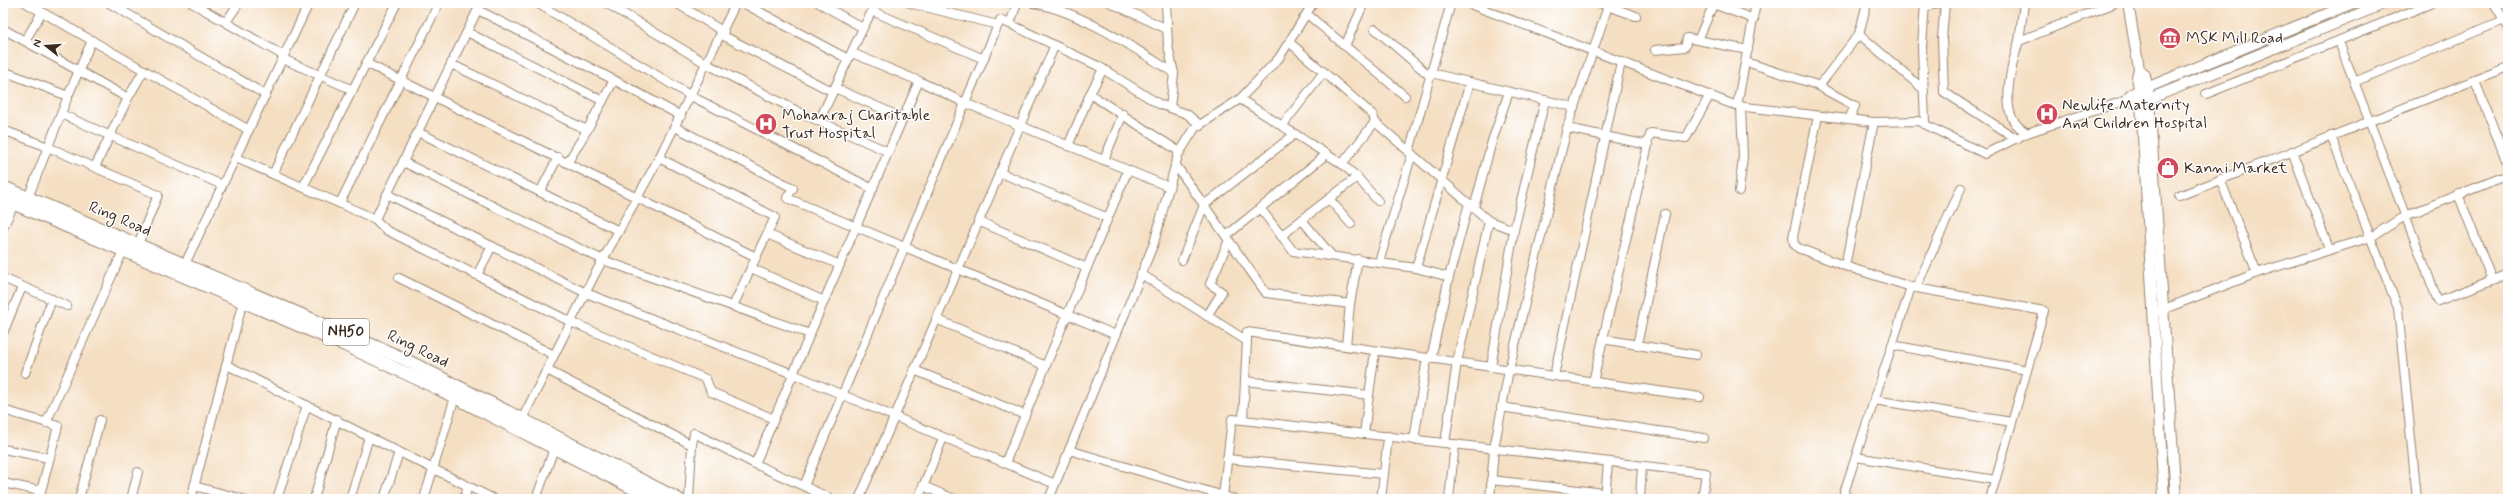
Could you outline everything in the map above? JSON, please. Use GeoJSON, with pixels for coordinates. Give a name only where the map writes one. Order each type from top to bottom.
{"type":"FeatureCollection","features":[{"type":"Feature","properties":{"kind":"highway","name":"Ring Road"},"geometry":{"type":"LineString","coordinates":[[3,187],[402,358],[522,419],[556,443],[654,499]]}},
{"type":"Feature","properties":{"kind":"highway","name":"Ring Road"},"geometry":{"type":"LineString","coordinates":[[8,202],[345,345],[454,397],[678,499]]}},
{"type":"Feature","properties":{"kind":"main road"},"geometry":{"type":"LineString","coordinates":[[2128,3],[2139,69],[2145,73],[2144,94],[2158,312],[2176,499]]}},
{"type":"Feature","properties":{"kind":"main road"},"geometry":{"type":"LineString","coordinates":[[2127,100],[2133,102],[2144,94],[2353,3]]}},
{"type":"Feature","properties":{"kind":"main road"},"geometry":{"type":"LineString","coordinates":[[2144,94],[2386,3]]}},
{"type":"Feature","properties":{"kind":"main road"},"geometry":{"type":"LineString","coordinates":[[2158,312],[2164,499]]}},
{"type":"Feature","properties":{"kind":"street"},"geometry":{"type":"LineString","coordinates":[[26,3],[249,130]]}},
{"type":"Feature","properties":{"kind":"street"},"geometry":{"type":"LineString","coordinates":[[109,3],[266,95]]}},
{"type":"Feature","properties":{"kind":"street"},"geometry":{"type":"LineString","coordinates":[[192,3],[283,57],[353,90]]}},
{"type":"Feature","properties":{"kind":"street"},"geometry":{"type":"LineString","coordinates":[[226,22],[239,3]]}},
{"type":"Feature","properties":{"kind":"street"},"geometry":{"type":"LineString","coordinates":[[185,264],[309,3]]}},
{"type":"Feature","properties":{"kind":"street"},"geometry":{"type":"LineString","coordinates":[[273,174],[355,3]]}},
{"type":"Feature","properties":{"kind":"street"},"geometry":{"type":"LineString","coordinates":[[303,187],[397,3]]}},
{"type":"Feature","properties":{"kind":"street"},"geometry":{"type":"LineString","coordinates":[[340,203],[439,3]]}},
{"type":"Feature","properties":{"kind":"street"},"geometry":{"type":"LineString","coordinates":[[537,3],[691,96],[873,189]]}},
{"type":"Feature","properties":{"kind":"street"},"geometry":{"type":"LineString","coordinates":[[606,3],[707,64],[819,121],[889,152]]}},
{"type":"Feature","properties":{"kind":"street"},"geometry":{"type":"LineString","coordinates":[[676,3],[723,33],[834,90],[903,118]]}},
{"type":"Feature","properties":{"kind":"street"},"geometry":{"type":"LineString","coordinates":[[522,419],[603,260],[681,116],[723,33],[736,3]]}},
{"type":"Feature","properties":{"kind":"street"},"geometry":{"type":"LineString","coordinates":[[742,3],[850,56],[919,81],[965,103],[1169,187]]}},
{"type":"Feature","properties":{"kind":"street"},"geometry":{"type":"LineString","coordinates":[[819,3],[864,28]]}},
{"type":"Feature","properties":{"kind":"street"},"geometry":{"type":"LineString","coordinates":[[908,3],[998,25]]}},
{"type":"Feature","properties":{"kind":"street"},"geometry":{"type":"LineString","coordinates":[[1010,24],[1017,3]]}},
{"type":"Feature","properties":{"kind":"street"},"geometry":{"type":"LineString","coordinates":[[1034,3],[1048,6],[1113,34],[1174,73]]}},
{"type":"Feature","properties":{"kind":"street"},"geometry":{"type":"LineString","coordinates":[[1110,3],[1167,29]]}},
{"type":"Feature","properties":{"kind":"street"},"geometry":{"type":"LineString","coordinates":[[1166,3],[1168,46],[1174,73],[1170,108]]}},
{"type":"Feature","properties":{"kind":"street"},"geometry":{"type":"LineString","coordinates":[[1049,499],[1154,243],[1175,164],[1180,152],[1194,128],[1240,99],[1279,58],[1313,3]]}},
{"type":"Feature","properties":{"kind":"street"},"geometry":{"type":"LineString","coordinates":[[1345,46],[1364,3]]}},
{"type":"Feature","properties":{"kind":"street"},"geometry":{"type":"LineString","coordinates":[[1378,262],[1410,153],[1451,3]]}},
{"type":"Feature","properties":{"kind":"street"},"geometry":{"type":"LineString","coordinates":[[1467,3],[1739,106],[1874,122],[1925,122],[1985,154],[2027,133],[2127,100]]}},
{"type":"Feature","properties":{"kind":"street"},"geometry":{"type":"LineString","coordinates":[[1598,3],[1608,5],[1636,16]]}},
{"type":"Feature","properties":{"kind":"street"},"geometry":{"type":"LineString","coordinates":[[1739,191],[1743,157],[1739,106],[1756,3]]}},
{"type":"Feature","properties":{"kind":"street"},"geometry":{"type":"LineString","coordinates":[[1819,86],[1859,34],[1867,3]]}},
{"type":"Feature","properties":{"kind":"street"},"geometry":{"type":"LineString","coordinates":[[1925,122],[1922,47],[1925,4],[1949,3]]}},
{"type":"Feature","properties":{"kind":"street"},"geometry":{"type":"LineString","coordinates":[[2024,3],[2018,41],[2011,67],[2010,115],[2016,125],[2027,133]]}},
{"type":"Feature","properties":{"kind":"street"},"geometry":{"type":"LineString","coordinates":[[2018,41],[2115,3]]}},
{"type":"Feature","properties":{"kind":"street"},"geometry":{"type":"LineString","coordinates":[[2206,94],[2339,42],[2432,3]]}},
{"type":"Feature","properties":{"kind":"street"},"geometry":{"type":"LineString","coordinates":[[2354,82],[2506,23],[2494,3]]}},
{"type":"Feature","properties":{"kind":"street"},"geometry":{"type":"LineString","coordinates":[[1698,40],[1713,4],[1754,19]]}},
{"type":"Feature","properties":{"kind":"street"},"geometry":{"type":"LineString","coordinates":[[1945,4],[1942,38],[1944,92],[2017,139]]}},
{"type":"Feature","properties":{"kind":"street"},"geometry":{"type":"LineString","coordinates":[[1490,499],[1494,449],[1501,407],[1566,128],[1608,5]]}},
{"type":"Feature","properties":{"kind":"street"},"geometry":{"type":"LineString","coordinates":[[375,219],[480,6],[681,116]]}},
{"type":"Feature","properties":{"kind":"street"},"geometry":{"type":"LineString","coordinates":[[819,121],[872,11],[984,59]]}},
{"type":"Feature","properties":{"kind":"street"},"geometry":{"type":"LineString","coordinates":[[25,41],[42,12]]}},
{"type":"Feature","properties":{"kind":"street"},"geometry":{"type":"LineString","coordinates":[[1307,14],[1405,96]]}},
{"type":"Feature","properties":{"kind":"street"},"geometry":{"type":"LineString","coordinates":[[804,486],[902,248],[1000,20],[1103,69],[1159,104],[1187,114],[1200,124]]}},
{"type":"Feature","properties":{"kind":"street"},"geometry":{"type":"LineString","coordinates":[[3,29],[128,98]]}},
{"type":"Feature","properties":{"kind":"street"},"geometry":{"type":"LineString","coordinates":[[1375,29],[1431,75],[1470,82],[1574,107]]}},
{"type":"Feature","properties":{"kind":"street"},"geometry":{"type":"LineString","coordinates":[[467,32],[603,101]]}},
{"type":"Feature","properties":{"kind":"street"},"geometry":{"type":"LineString","coordinates":[[1859,34],[1923,89]]}},
{"type":"Feature","properties":{"kind":"street"},"geometry":{"type":"LineString","coordinates":[[1655,50],[1685,47],[1687,38],[1748,50]]}},
{"type":"Feature","properties":{"kind":"street"},"geometry":{"type":"LineString","coordinates":[[28,198],[68,96],[92,40]]}},
{"type":"Feature","properties":{"kind":"street"},"geometry":{"type":"LineString","coordinates":[[1289,42],[1373,115],[1376,122],[1410,153],[1489,221],[1514,230]]}},
{"type":"Feature","properties":{"kind":"street"},"geometry":{"type":"LineString","coordinates":[[2339,42],[2438,301],[2508,274]]}},
{"type":"Feature","properties":{"kind":"street"},"geometry":{"type":"LineString","coordinates":[[859,499],[1054,46]]}},
{"type":"Feature","properties":{"kind":"street"},"geometry":{"type":"LineString","coordinates":[[1554,376],[1621,62]]}},
{"type":"Feature","properties":{"kind":"street"},"geometry":{"type":"LineString","coordinates":[[1746,62],[1819,86],[1855,106],[1849,119]]}},
{"type":"Feature","properties":{"kind":"street"},"geometry":{"type":"LineString","coordinates":[[366,63],[638,196],[756,257]]}},
{"type":"Feature","properties":{"kind":"street"},"geometry":{"type":"LineString","coordinates":[[451,64],[587,130]]}},
{"type":"Feature","properties":{"kind":"street"},"geometry":{"type":"LineString","coordinates":[[2178,196],[2508,67]]}},
{"type":"Feature","properties":{"kind":"street"},"geometry":{"type":"LineString","coordinates":[[1068,146],[1090,94],[1103,69]]}},
{"type":"Feature","properties":{"kind":"street"},"geometry":{"type":"LineString","coordinates":[[95,167],[128,98],[144,70]]}},
{"type":"Feature","properties":{"kind":"street"},"geometry":{"type":"LineString","coordinates":[[3,71],[68,96]]}},
{"type":"Feature","properties":{"kind":"street"},"geometry":{"type":"LineString","coordinates":[[1282,126],[1324,72]]}},
{"type":"Feature","properties":{"kind":"street"},"geometry":{"type":"LineString","coordinates":[[568,162],[614,80]]}},
{"type":"Feature","properties":{"kind":"street"},"geometry":{"type":"LineString","coordinates":[[755,464],[824,301],[857,229],[919,81]]}},
{"type":"Feature","properties":{"kind":"street"},"geometry":{"type":"LineString","coordinates":[[2475,81],[2508,165]]}},
{"type":"Feature","properties":{"kind":"street"},"geometry":{"type":"LineString","coordinates":[[1416,268],[1443,181],[1470,82]]}},
{"type":"Feature","properties":{"kind":"street"},"geometry":{"type":"LineString","coordinates":[[1414,440],[1429,358],[1449,277],[1508,92]]}},
{"type":"Feature","properties":{"kind":"street"},"geometry":{"type":"LineString","coordinates":[[1090,94],[1180,152]]}},
{"type":"Feature","properties":{"kind":"street"},"geometry":{"type":"LineString","coordinates":[[1593,382],[1648,145],[1646,145],[1651,133],[1686,138],[1710,95]]}},
{"type":"Feature","properties":{"kind":"street"},"geometry":{"type":"LineString","coordinates":[[1240,99],[1342,164],[1378,201]]}},
{"type":"Feature","properties":{"kind":"street"},"geometry":{"type":"LineString","coordinates":[[1490,367],[1514,230],[1545,100]]}},
{"type":"Feature","properties":{"kind":"street"},"geometry":{"type":"LineString","coordinates":[[61,114],[222,185]]}},
{"type":"Feature","properties":{"kind":"street"},"geometry":{"type":"LineString","coordinates":[[1104,160],[1123,114]]}},
{"type":"Feature","properties":{"kind":"street"},"geometry":{"type":"LineString","coordinates":[[1818,116],[1792,237],[1794,244],[1798,248],[1845,266],[1913,287],[2044,311],[1990,499]]}},
{"type":"Feature","properties":{"kind":"street"},"geometry":{"type":"LineString","coordinates":[[1342,164],[1376,122]]}},
{"type":"Feature","properties":{"kind":"street"},"geometry":{"type":"LineString","coordinates":[[1845,266],[1874,122]]}},
{"type":"Feature","properties":{"kind":"street"},"geometry":{"type":"LineString","coordinates":[[675,127],[793,188],[786,198],[902,248],[1116,335]]}},
{"type":"Feature","properties":{"kind":"street"},"geometry":{"type":"LineString","coordinates":[[1566,128],[1646,145]]}},
{"type":"Feature","properties":{"kind":"street"},"geometry":{"type":"LineString","coordinates":[[3,130],[48,147],[158,195],[138,244]]}},
{"type":"Feature","properties":{"kind":"street"},"geometry":{"type":"LineString","coordinates":[[418,132],[619,231]]}},
{"type":"Feature","properties":{"kind":"street"},"geometry":{"type":"LineString","coordinates":[[1182,260],[1204,205],[1295,134]]}},
{"type":"Feature","properties":{"kind":"street"},"geometry":{"type":"LineString","coordinates":[[2331,136],[2398,308],[2417,499]]}},
{"type":"Feature","properties":{"kind":"street"},"geometry":{"type":"LineString","coordinates":[[2292,151],[2329,249]]}},
{"type":"Feature","properties":{"kind":"street"},"geometry":{"type":"LineString","coordinates":[[1207,316],[1222,292],[1210,284],[1227,238],[1260,208],[1327,154]]}},
{"type":"Feature","properties":{"kind":"street"},"geometry":{"type":"LineString","coordinates":[[540,192],[558,157]]}},
{"type":"Feature","properties":{"kind":"street"},"geometry":{"type":"LineString","coordinates":[[236,158],[375,219],[386,230],[571,322],[706,379],[711,392],[774,419]]}},
{"type":"Feature","properties":{"kind":"street"},"geometry":{"type":"LineString","coordinates":[[659,158],[775,217],[733,306]]}},
{"type":"Feature","properties":{"kind":"street"},"geometry":{"type":"LineString","coordinates":[[403,162],[603,260],[810,334]]}},
{"type":"Feature","properties":{"kind":"street"},"geometry":{"type":"LineString","coordinates":[[1175,164],[1266,293],[1350,304]]}},
{"type":"Feature","properties":{"kind":"street"},"geometry":{"type":"LineString","coordinates":[[1005,463],[1128,170]]}},
{"type":"Feature","properties":{"kind":"street"},"geometry":{"type":"LineString","coordinates":[[999,172],[1108,218]]}},
{"type":"Feature","properties":{"kind":"street"},"geometry":{"type":"LineString","coordinates":[[2158,312],[2257,273],[2329,249],[2371,237],[2405,216],[2508,175]]}},
{"type":"Feature","properties":{"kind":"street"},"geometry":{"type":"LineString","coordinates":[[1281,236],[1357,178]]}},
{"type":"Feature","properties":{"kind":"street"},"geometry":{"type":"LineString","coordinates":[[2220,179],[2257,273]]}},
{"type":"Feature","properties":{"kind":"street"},"geometry":{"type":"LineString","coordinates":[[1842,499],[1892,345],[1913,287],[1961,188]]}},
{"type":"Feature","properties":{"kind":"street"},"geometry":{"type":"LineString","coordinates":[[387,194],[586,293],[793,374],[1055,484]]}},
{"type":"Feature","properties":{"kind":"street"},"geometry":{"type":"LineString","coordinates":[[2458,194],[2492,280]]}},
{"type":"Feature","properties":{"kind":"street"},"geometry":{"type":"LineString","coordinates":[[1330,199],[1351,224]]}},
{"type":"Feature","properties":{"kind":"street"},"geometry":{"type":"LineString","coordinates":[[3,228],[8,202]]}},
{"type":"Feature","properties":{"kind":"street"},"geometry":{"type":"LineString","coordinates":[[1260,208],[1293,251],[1416,268],[1449,277]]}},
{"type":"Feature","properties":{"kind":"street"},"geometry":{"type":"LineString","coordinates":[[1637,345],[1665,214]]}},
{"type":"Feature","properties":{"kind":"street"},"geometry":{"type":"LineString","coordinates":[[1302,220],[1332,256]]}},
{"type":"Feature","properties":{"kind":"street"},"geometry":{"type":"LineString","coordinates":[[978,221],[1087,268]]}},
{"type":"Feature","properties":{"kind":"street"},"geometry":{"type":"LineString","coordinates":[[1445,443],[1457,362],[1489,221]]}},
{"type":"Feature","properties":{"kind":"street"},"geometry":{"type":"LineString","coordinates":[[767,234],[840,265]]}},
{"type":"Feature","properties":{"kind":"street"},"geometry":{"type":"LineString","coordinates":[[478,276],[492,246]]}},
{"type":"Feature","properties":{"kind":"street"},"geometry":{"type":"LineString","coordinates":[[46,423],[123,250]]}},
{"type":"Feature","properties":{"kind":"street"},"geometry":{"type":"LineString","coordinates":[[1346,346],[1350,304],[1358,260]]}},
{"type":"Feature","properties":{"kind":"street"},"geometry":{"type":"LineString","coordinates":[[751,268],[824,301]]}},
{"type":"Feature","properties":{"kind":"street"},"geometry":{"type":"LineString","coordinates":[[1141,274],[1247,341]]}},
{"type":"Feature","properties":{"kind":"street"},"geometry":{"type":"LineString","coordinates":[[3,278],[67,306]]}},
{"type":"Feature","properties":{"kind":"street"},"geometry":{"type":"LineString","coordinates":[[399,278],[554,355]]}},
{"type":"Feature","properties":{"kind":"street"},"geometry":{"type":"LineString","coordinates":[[3,333],[22,287]]}},
{"type":"Feature","properties":{"kind":"street"},"geometry":{"type":"LineString","coordinates":[[25,373],[52,299]]}},
{"type":"Feature","properties":{"kind":"street"},"geometry":{"type":"LineString","coordinates":[[191,499],[243,301]]}},
{"type":"Feature","properties":{"kind":"street"},"geometry":{"type":"LineString","coordinates":[[936,319],[1046,366]]}},
{"type":"Feature","properties":{"kind":"street"},"geometry":{"type":"LineString","coordinates":[[1243,420],[1248,332],[1700,397]]}},
{"type":"Feature","properties":{"kind":"street"},"geometry":{"type":"LineString","coordinates":[[1603,339],[1696,355]]}},
{"type":"Feature","properties":{"kind":"street"},"geometry":{"type":"LineString","coordinates":[[1892,345],[2027,370]]}},
{"type":"Feature","properties":{"kind":"street"},"geometry":{"type":"LineString","coordinates":[[1364,434],[1375,350]]}},
{"type":"Feature","properties":{"kind":"street"},"geometry":{"type":"LineString","coordinates":[[227,365],[494,499]]}},
{"type":"Feature","properties":{"kind":"street"},"geometry":{"type":"LineString","coordinates":[[547,370],[692,445]]}},
{"type":"Feature","properties":{"kind":"street"},"geometry":{"type":"LineString","coordinates":[[914,370],[1025,415]]}},
{"type":"Feature","properties":{"kind":"street"},"geometry":{"type":"LineString","coordinates":[[1245,381],[1369,394]]}},
{"type":"Feature","properties":{"kind":"street"},"geometry":{"type":"LineString","coordinates":[[424,499],[454,397]]}},
{"type":"Feature","properties":{"kind":"street"},"geometry":{"type":"LineString","coordinates":[[1874,400],[2012,422]]}},
{"type":"Feature","properties":{"kind":"street"},"geometry":{"type":"LineString","coordinates":[[276,499],[307,405]]}},
{"type":"Feature","properties":{"kind":"street"},"geometry":{"type":"LineString","coordinates":[[1501,407],[1704,438]]}},
{"type":"Feature","properties":{"kind":"street"},"geometry":{"type":"LineString","coordinates":[[3,410],[58,426],[40,495],[3,483]]}},
{"type":"Feature","properties":{"kind":"street"},"geometry":{"type":"LineString","coordinates":[[314,499],[337,419]]}},
{"type":"Feature","properties":{"kind":"street"},"geometry":{"type":"LineString","coordinates":[[1222,496],[1232,419],[1706,473],[1702,499]]}},
{"type":"Feature","properties":{"kind":"street"},"geometry":{"type":"LineString","coordinates":[[79,499],[100,420]]}},
{"type":"Feature","properties":{"kind":"street"},"geometry":{"type":"LineString","coordinates":[[689,499],[694,433],[755,464],[832,499]]}},
{"type":"Feature","properties":{"kind":"street"},"geometry":{"type":"LineString","coordinates":[[1381,499],[1388,436]]}},
{"type":"Feature","properties":{"kind":"street"},"geometry":{"type":"LineString","coordinates":[[350,499],[369,437]]}},
{"type":"Feature","properties":{"kind":"street"},"geometry":{"type":"LineString","coordinates":[[918,499],[943,438]]}},
{"type":"Feature","properties":{"kind":"street"},"geometry":{"type":"LineString","coordinates":[[536,499],[556,443]]}},
{"type":"Feature","properties":{"kind":"street"},"geometry":{"type":"LineString","coordinates":[[1449,499],[1455,444]]}},
{"type":"Feature","properties":{"kind":"street"},"geometry":{"type":"LineString","coordinates":[[3,448],[49,458]]}},
{"type":"Feature","properties":{"kind":"street"},"geometry":{"type":"LineString","coordinates":[[1069,450],[1234,499]]}},
{"type":"Feature","properties":{"kind":"street"},"geometry":{"type":"LineString","coordinates":[[384,499],[399,452]]}},
{"type":"Feature","properties":{"kind":"street"},"geometry":{"type":"LineString","coordinates":[[1856,457],[1996,480]]}},
{"type":"Feature","properties":{"kind":"street"},"geometry":{"type":"LineString","coordinates":[[1227,459],[1384,474]]}},
{"type":"Feature","properties":{"kind":"street"},"geometry":{"type":"LineString","coordinates":[[1491,480],[1605,496],[1608,462]]}},
{"type":"Feature","properties":{"kind":"street"},"geometry":{"type":"LineString","coordinates":[[1640,499],[1642,466]]}},
{"type":"Feature","properties":{"kind":"street"},"geometry":{"type":"LineString","coordinates":[[131,499],[138,472]]}},
{"type":"Feature","properties":{"kind":"street"},"geometry":{"type":"LineString","coordinates":[[194,486],[243,499]]}},
{"type":"Feature","properties":{"kind":"street"},"geometry":{"type":"LineString","coordinates":[[464,499],[468,486]]}},
{"type":"Feature","properties":{"kind":"street"},"geometry":{"type":"LineString","coordinates":[[923,486],[954,499]]}},
{"type":"Feature","properties":{"kind":"place","name":"MSK Mill Road"},"geometry":{"type":"Point","coordinates":[2170,38]}},
{"type":"Feature","properties":{"kind":"place","name":"Newlife Maternity And Children Hospital"},"geometry":{"type":"Point","coordinates":[2047,114]}},
{"type":"Feature","properties":{"kind":"place","name":"Mohanraj Charitable Trust Hospital"},"geometry":{"type":"Point","coordinates":[766,124]}},
{"type":"Feature","properties":{"kind":"place","name":"Kanni Market"},"geometry":{"type":"Point","coordinates":[2168,168]}}]}
